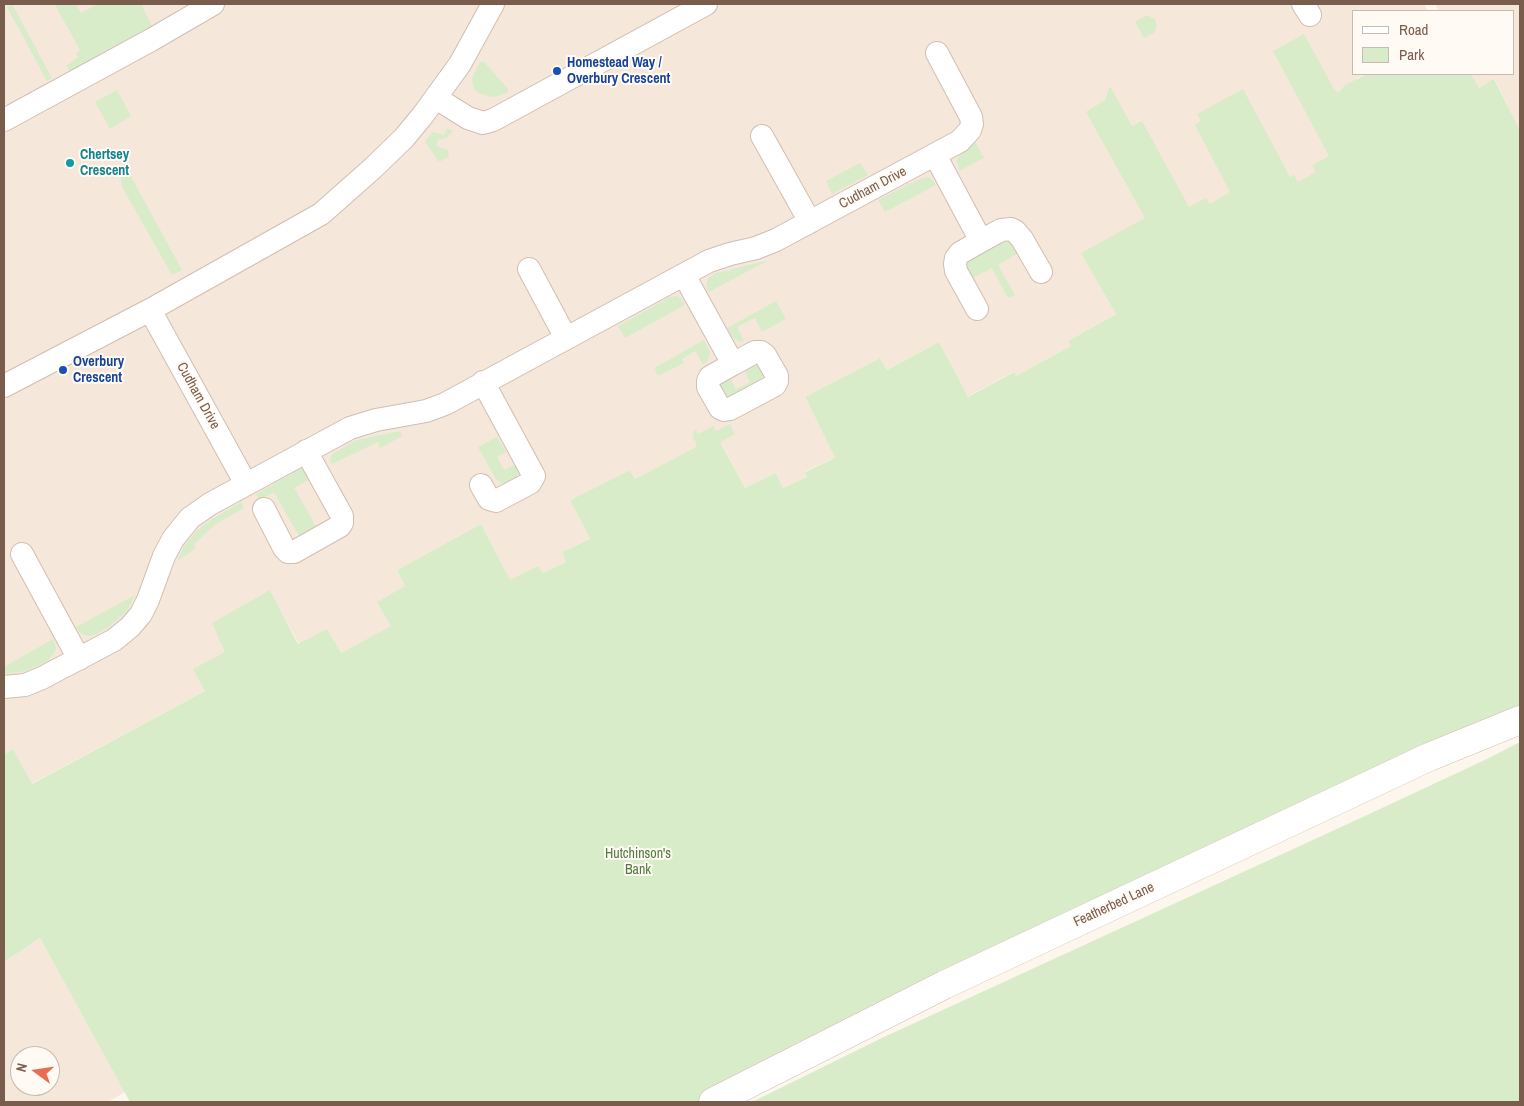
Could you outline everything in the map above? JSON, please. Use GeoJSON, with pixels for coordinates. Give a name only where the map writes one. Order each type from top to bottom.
{"type":"FeatureCollection","features":[{"type":"Feature","properties":{"kind":"street"},"geometry":{"type":"LineString","coordinates":[[4,120],[157,37],[213,4]]}},
{"type":"Feature","properties":{"kind":"street"},"geometry":{"type":"LineString","coordinates":[[4,386],[150,310],[320,214],[367,174],[397,145],[436,98],[463,58],[493,4]]}},
{"type":"Feature","properties":{"kind":"street"},"geometry":{"type":"LineString","coordinates":[[436,98],[468,118],[483,122],[497,118],[706,4]]}},
{"type":"Feature","properties":{"kind":"street","name":"Cudham Drive"},"geometry":{"type":"LineString","coordinates":[[4,687],[30,684],[114,640],[136,620],[148,600],[169,545],[181,528],[201,510],[246,484],[306,451],[363,423],[432,410],[719,257],[766,245],[960,141],[968,134],[972,124],[971,116],[937,53]]}},
{"type":"Feature","properties":{"kind":"street"},"geometry":{"type":"LineString","coordinates":[[762,136],[810,222]]}},
{"type":"Feature","properties":{"kind":"street"},"geometry":{"type":"LineString","coordinates":[[935,155],[981,240]]}},
{"type":"Feature","properties":{"kind":"street"},"geometry":{"type":"LineString","coordinates":[[977,309],[956,271],[955,264],[956,258],[960,253],[981,240],[1001,230],[1011,229],[1015,231],[1022,238],[1041,272]]}},
{"type":"Feature","properties":{"kind":"street"},"geometry":{"type":"LineString","coordinates":[[529,269],[566,338]]}},
{"type":"Feature","properties":{"kind":"street"},"geometry":{"type":"LineString","coordinates":[[684,275],[733,364]]}},
{"type":"Feature","properties":{"kind":"street","name":"Cudham Drive"},"geometry":{"type":"LineString","coordinates":[[150,310],[246,484]]}},
{"type":"Feature","properties":{"kind":"street"},"geometry":{"type":"LineString","coordinates":[[481,485],[491,500],[496,501],[530,483],[534,476],[483,382]]}},
{"type":"Feature","properties":{"kind":"street"},"geometry":{"type":"LineString","coordinates":[[264,509],[284,548],[288,552],[294,552],[340,526],[342,516],[306,451]]}},
{"type":"Feature","properties":{"kind":"street"},"geometry":{"type":"LineString","coordinates":[[22,554],[79,659]]}},
{"type":"Feature","properties":{"kind":"street","name":"Featherbed Lane"},"geometry":{"type":"LineString","coordinates":[[713,1102],[944,985],[1421,762],[1520,720]]}},
{"type":"Feature","properties":{"kind":"shaded area"},"geometry":{"type":"Polygon","coordinates":[[[4,4],[1424,4],[1427,10],[1352,10],[1352,75],[1364,75],[1357,78],[1355,169],[1082,253],[1116,314],[1068,341],[1071,346],[1016,376],[1013,372],[967,397],[939,342],[887,370],[880,358],[805,397],[835,458],[805,471],[807,477],[783,488],[776,473],[745,488],[722,445],[696,447],[635,479],[630,470],[570,500],[590,539],[562,552],[566,562],[542,574],[538,566],[510,581],[481,524],[397,570],[405,586],[392,626],[341,653],[299,644],[270,591],[225,652],[205,691],[31,784],[13,749],[4,754],[4,4]]]}},
{"type":"Feature","properties":{"kind":"shaded area"},"geometry":{"type":"Polygon","coordinates":[[[1435,4],[1520,4],[1520,130],[1495,80],[1478,88],[1472,75],[1514,75],[1514,10],[1438,10],[1435,4]]]}},
{"type":"Feature","properties":{"kind":"shaded area"},"geometry":{"type":"Polygon","coordinates":[[[40,938],[125,1092],[108,1102],[4,1102],[4,962],[40,938]]]}},
{"type":"Feature","properties":{"kind":"green space"},"geometry":{"type":"Polygon","coordinates":[[[12,4],[52,78],[47,81],[7,7],[12,4]]]}},
{"type":"Feature","properties":{"kind":"green space"},"geometry":{"type":"Polygon","coordinates":[[[76,4],[81,13],[98,4],[137,4],[138,6],[141,4],[152,26],[71,72],[66,66],[78,57],[76,53],[80,50],[55,5],[76,4]]]}},
{"type":"Feature","properties":{"kind":"green space"},"geometry":{"type":"Polygon","coordinates":[[[1145,16],[1155,19],[1157,26],[1154,33],[1144,38],[1135,22],[1145,16]]]}},
{"type":"Feature","properties":{"kind":"green space","name":"Hutchinson's Bank"},"geometry":{"type":"Polygon","coordinates":[[[1304,34],[1338,93],[1345,85],[1365,75],[1472,75],[1479,88],[1494,79],[1520,130],[1520,710],[700,1102],[130,1102],[40,938],[4,962],[4,754],[13,749],[32,784],[205,691],[193,669],[225,652],[212,623],[270,590],[298,644],[327,629],[341,653],[391,626],[377,602],[405,586],[397,570],[481,524],[510,580],[538,566],[543,573],[566,562],[562,552],[590,539],[570,500],[630,470],[635,479],[696,447],[693,432],[696,430],[698,434],[713,426],[716,431],[730,424],[735,434],[720,442],[745,488],[776,473],[783,488],[807,477],[805,472],[835,458],[805,397],[880,358],[887,370],[939,342],[968,397],[1014,372],[1016,376],[1071,346],[1068,341],[1116,314],[1081,253],[1145,218],[1086,112],[1105,100],[1110,86],[1132,126],[1142,121],[1189,207],[1206,198],[1210,204],[1230,192],[1195,125],[1201,121],[1197,114],[1243,89],[1290,177],[1294,175],[1298,182],[1316,172],[1312,165],[1329,156],[1273,51],[1304,34]]]}},
{"type":"Feature","properties":{"kind":"green space"},"geometry":{"type":"Polygon","coordinates":[[[480,62],[484,62],[508,89],[508,92],[491,97],[474,89],[473,76],[480,62]]]}},
{"type":"Feature","properties":{"kind":"green space"},"geometry":{"type":"Polygon","coordinates":[[[117,90],[131,116],[110,129],[95,102],[117,90]]]}},
{"type":"Feature","properties":{"kind":"green space"},"geometry":{"type":"Polygon","coordinates":[[[447,128],[453,131],[446,138],[438,140],[436,146],[448,150],[449,157],[438,161],[425,141],[433,132],[444,135],[447,128]]]}},
{"type":"Feature","properties":{"kind":"green space"},"geometry":{"type":"Polygon","coordinates":[[[975,142],[984,158],[959,171],[957,161],[960,153],[975,142]]]}},
{"type":"Feature","properties":{"kind":"green space"},"geometry":{"type":"Polygon","coordinates":[[[126,161],[129,173],[182,270],[172,275],[122,187],[120,172],[123,162],[126,161]]]}},
{"type":"Feature","properties":{"kind":"green space"},"geometry":{"type":"Polygon","coordinates":[[[860,163],[868,175],[832,194],[826,181],[860,163]]]}},
{"type":"Feature","properties":{"kind":"green space"},"geometry":{"type":"Polygon","coordinates":[[[926,177],[930,178],[936,185],[885,212],[878,200],[926,177]]]}},
{"type":"Feature","properties":{"kind":"green space"},"geometry":{"type":"Polygon","coordinates":[[[1001,240],[1009,240],[1020,252],[998,265],[1015,295],[1008,298],[992,268],[971,279],[965,269],[966,263],[970,258],[1001,240]]]}},
{"type":"Feature","properties":{"kind":"green space"},"geometry":{"type":"Polygon","coordinates":[[[769,260],[709,292],[706,286],[708,278],[716,273],[769,260]]]}},
{"type":"Feature","properties":{"kind":"green space"},"geometry":{"type":"Polygon","coordinates":[[[676,296],[681,298],[685,305],[625,338],[618,326],[670,297],[676,296]]]}},
{"type":"Feature","properties":{"kind":"green space"},"geometry":{"type":"Polygon","coordinates":[[[776,301],[786,319],[762,332],[755,318],[737,327],[744,341],[739,342],[732,337],[727,328],[776,301]]]}},
{"type":"Feature","properties":{"kind":"green space"},"geometry":{"type":"Polygon","coordinates":[[[704,340],[710,352],[708,361],[703,364],[695,351],[682,359],[684,363],[658,376],[654,368],[704,340]]]}},
{"type":"Feature","properties":{"kind":"green space"},"geometry":{"type":"Polygon","coordinates":[[[756,363],[760,365],[764,373],[762,379],[729,397],[725,396],[719,388],[719,383],[729,376],[736,389],[750,382],[743,368],[756,363]]]}},
{"type":"Feature","properties":{"kind":"green space"},"geometry":{"type":"Polygon","coordinates":[[[400,431],[402,436],[380,448],[378,442],[332,464],[330,460],[332,454],[357,440],[400,431]]]}},
{"type":"Feature","properties":{"kind":"green space"},"geometry":{"type":"Polygon","coordinates":[[[497,437],[506,452],[497,457],[504,470],[517,464],[519,470],[516,480],[508,484],[500,483],[496,479],[478,447],[497,437]]]}},
{"type":"Feature","properties":{"kind":"green space"},"geometry":{"type":"Polygon","coordinates":[[[303,469],[310,479],[294,488],[316,526],[299,536],[274,492],[259,500],[256,494],[303,469]]]}},
{"type":"Feature","properties":{"kind":"green space"},"geometry":{"type":"Polygon","coordinates":[[[241,502],[244,508],[216,524],[195,543],[195,549],[177,561],[184,546],[196,531],[241,502]]]}},
{"type":"Feature","properties":{"kind":"green space"},"geometry":{"type":"Polygon","coordinates":[[[135,595],[127,611],[110,626],[97,634],[84,635],[76,627],[135,595]]]}},
{"type":"Feature","properties":{"kind":"green space"},"geometry":{"type":"Polygon","coordinates":[[[53,639],[56,650],[48,661],[26,671],[4,674],[4,667],[53,639]]]}},
{"type":"Feature","properties":{"kind":"green space"},"geometry":{"type":"Polygon","coordinates":[[[1520,742],[1520,1102],[752,1102],[884,1037],[1365,816],[1520,742]]]}},
{"type":"Feature","properties":{"kind":"place","name":"Homestead Way / Overbury Crescent"},"geometry":{"type":"Point","coordinates":[557,71]}},
{"type":"Feature","properties":{"kind":"place","name":"Chertsey Crescent"},"geometry":{"type":"Point","coordinates":[70,163]}},
{"type":"Feature","properties":{"kind":"place","name":"Overbury Crescent"},"geometry":{"type":"Point","coordinates":[63,370]}}]}
